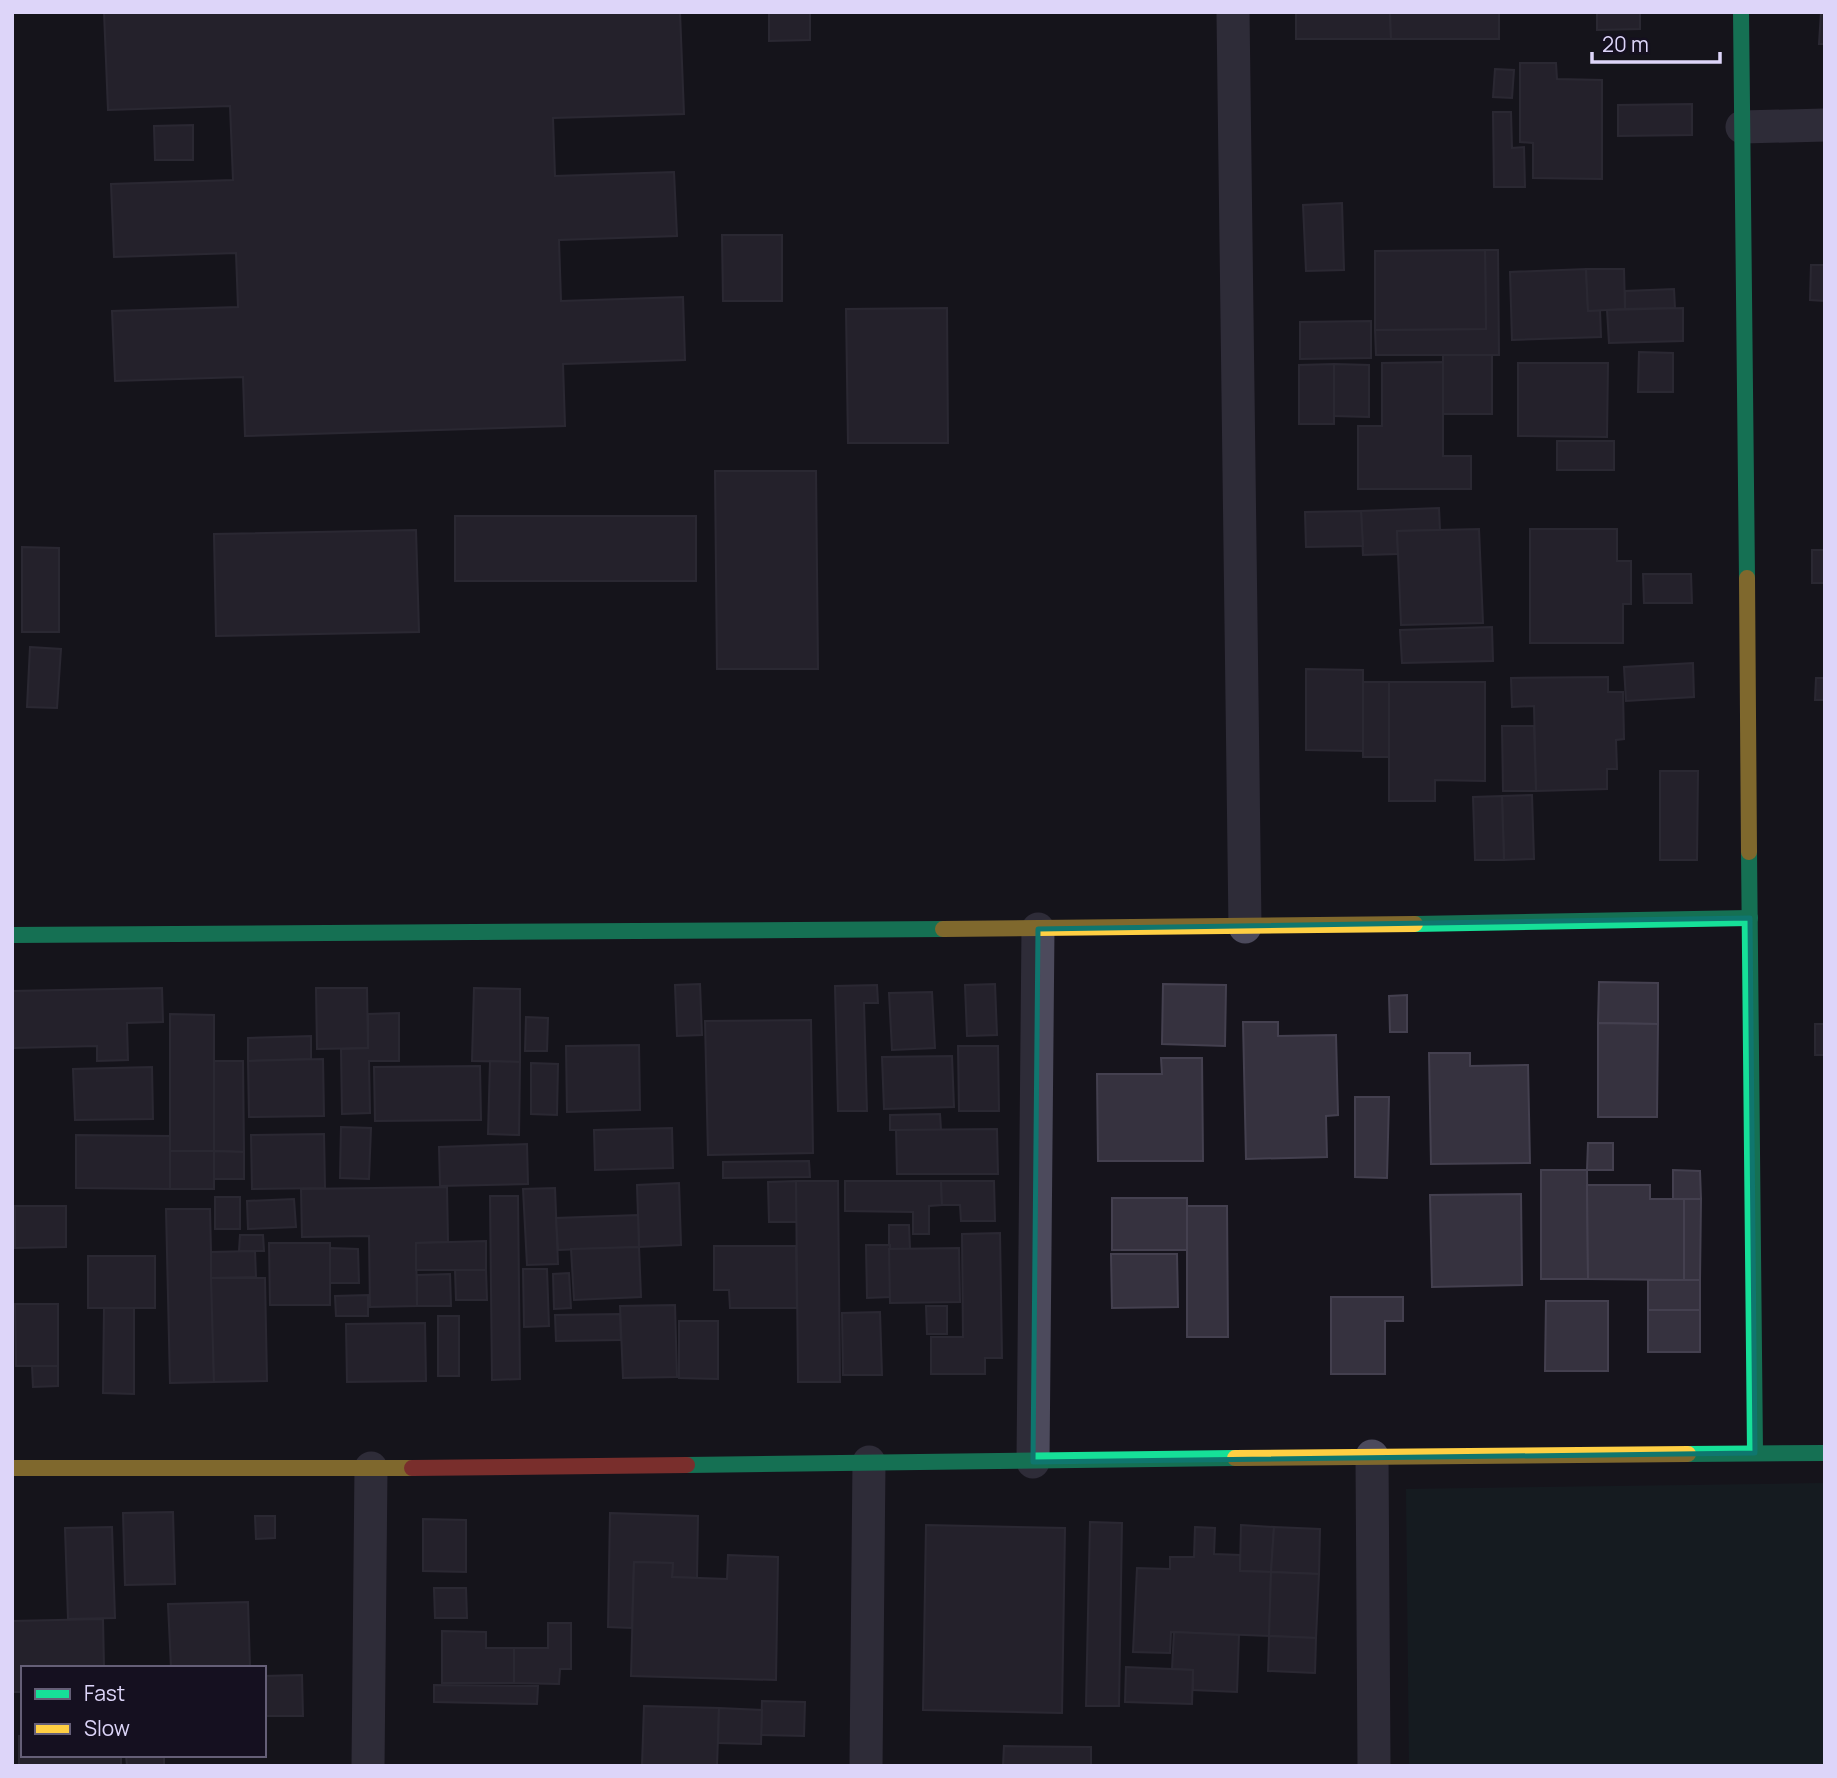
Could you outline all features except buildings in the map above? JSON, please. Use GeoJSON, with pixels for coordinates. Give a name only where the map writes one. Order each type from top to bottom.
{"type":"FeatureCollection","features":[{"type":"Feature","properties":{"kind":"street"},"geometry":{"type":"LineString","coordinates":[[1233,12],[1245,928]]}},
{"type":"Feature","properties":{"kind":"street"},"geometry":{"type":"LineString","coordinates":[[1741,12],[1755,1453]]}},
{"type":"Feature","properties":{"kind":"street"},"geometry":{"type":"LineString","coordinates":[[1742,127],[1825,125]]}},
{"type":"Feature","properties":{"kind":"street"},"geometry":{"type":"LineString","coordinates":[[12,935],[1245,928],[1750,918]]}},
{"type":"Feature","properties":{"kind":"street"},"geometry":{"type":"LineString","coordinates":[[1034,1462],[1038,929]]}},
{"type":"Feature","properties":{"kind":"street"},"geometry":{"type":"LineString","coordinates":[[12,1468],[371,1468],[1825,1453]]}},
{"type":"Feature","properties":{"kind":"street"},"geometry":{"type":"LineString","coordinates":[[1372,1456],[1374,1766]]}},
{"type":"Feature","properties":{"kind":"street"},"geometry":{"type":"LineString","coordinates":[[866,1766],[869,1462]]}},
{"type":"Feature","properties":{"kind":"street"},"geometry":{"type":"LineString","coordinates":[[368,1766],[371,1468]]}},
{"type":"Feature","properties":{"kind":"highlighted area"},"geometry":{"type":"Polygon","coordinates":[[[1750,918],[1755,1453],[1033,1462],[1038,929],[1750,918]]]}},
{"type":"Feature","properties":{"kind":"shaded area"},"geometry":{"type":"Polygon","coordinates":[[[1825,1483],[1825,1766],[1409,1766],[1406,1489],[1825,1483]]]}},
{"type":"Feature","properties":{"kind":"traffic: fast"},"geometry":{"type":"LineString","coordinates":[[1741,12],[1747,578]]}},
{"type":"Feature","properties":{"kind":"traffic: fast"},"geometry":{"type":"LineString","coordinates":[[1749,852],[1755,1453]]}},
{"type":"Feature","properties":{"kind":"traffic: fast"},"geometry":{"type":"LineString","coordinates":[[1415,924],[1750,918]]}},
{"type":"Feature","properties":{"kind":"traffic: fast"},"geometry":{"type":"LineString","coordinates":[[12,935],[943,929]]}},
{"type":"Feature","properties":{"kind":"traffic: fast"},"geometry":{"type":"LineString","coordinates":[[1688,1454],[1825,1453]]}},
{"type":"Feature","properties":{"kind":"traffic: fast"},"geometry":{"type":"LineString","coordinates":[[687,1465],[1235,1458]]}},
{"type":"Feature","properties":{"kind":"traffic: slow"},"geometry":{"type":"LineString","coordinates":[[1747,578],[1749,852]]}},
{"type":"Feature","properties":{"kind":"traffic: slow"},"geometry":{"type":"LineString","coordinates":[[943,929],[1415,924]]}},
{"type":"Feature","properties":{"kind":"traffic: slow"},"geometry":{"type":"LineString","coordinates":[[1235,1458],[1688,1454]]}},
{"type":"Feature","properties":{"kind":"traffic: slow"},"geometry":{"type":"LineString","coordinates":[[12,1468],[412,1468]]}},
{"type":"Feature","properties":{"kind":"traffic: jam"},"geometry":{"type":"LineString","coordinates":[[412,1468],[687,1465]]}}]}
